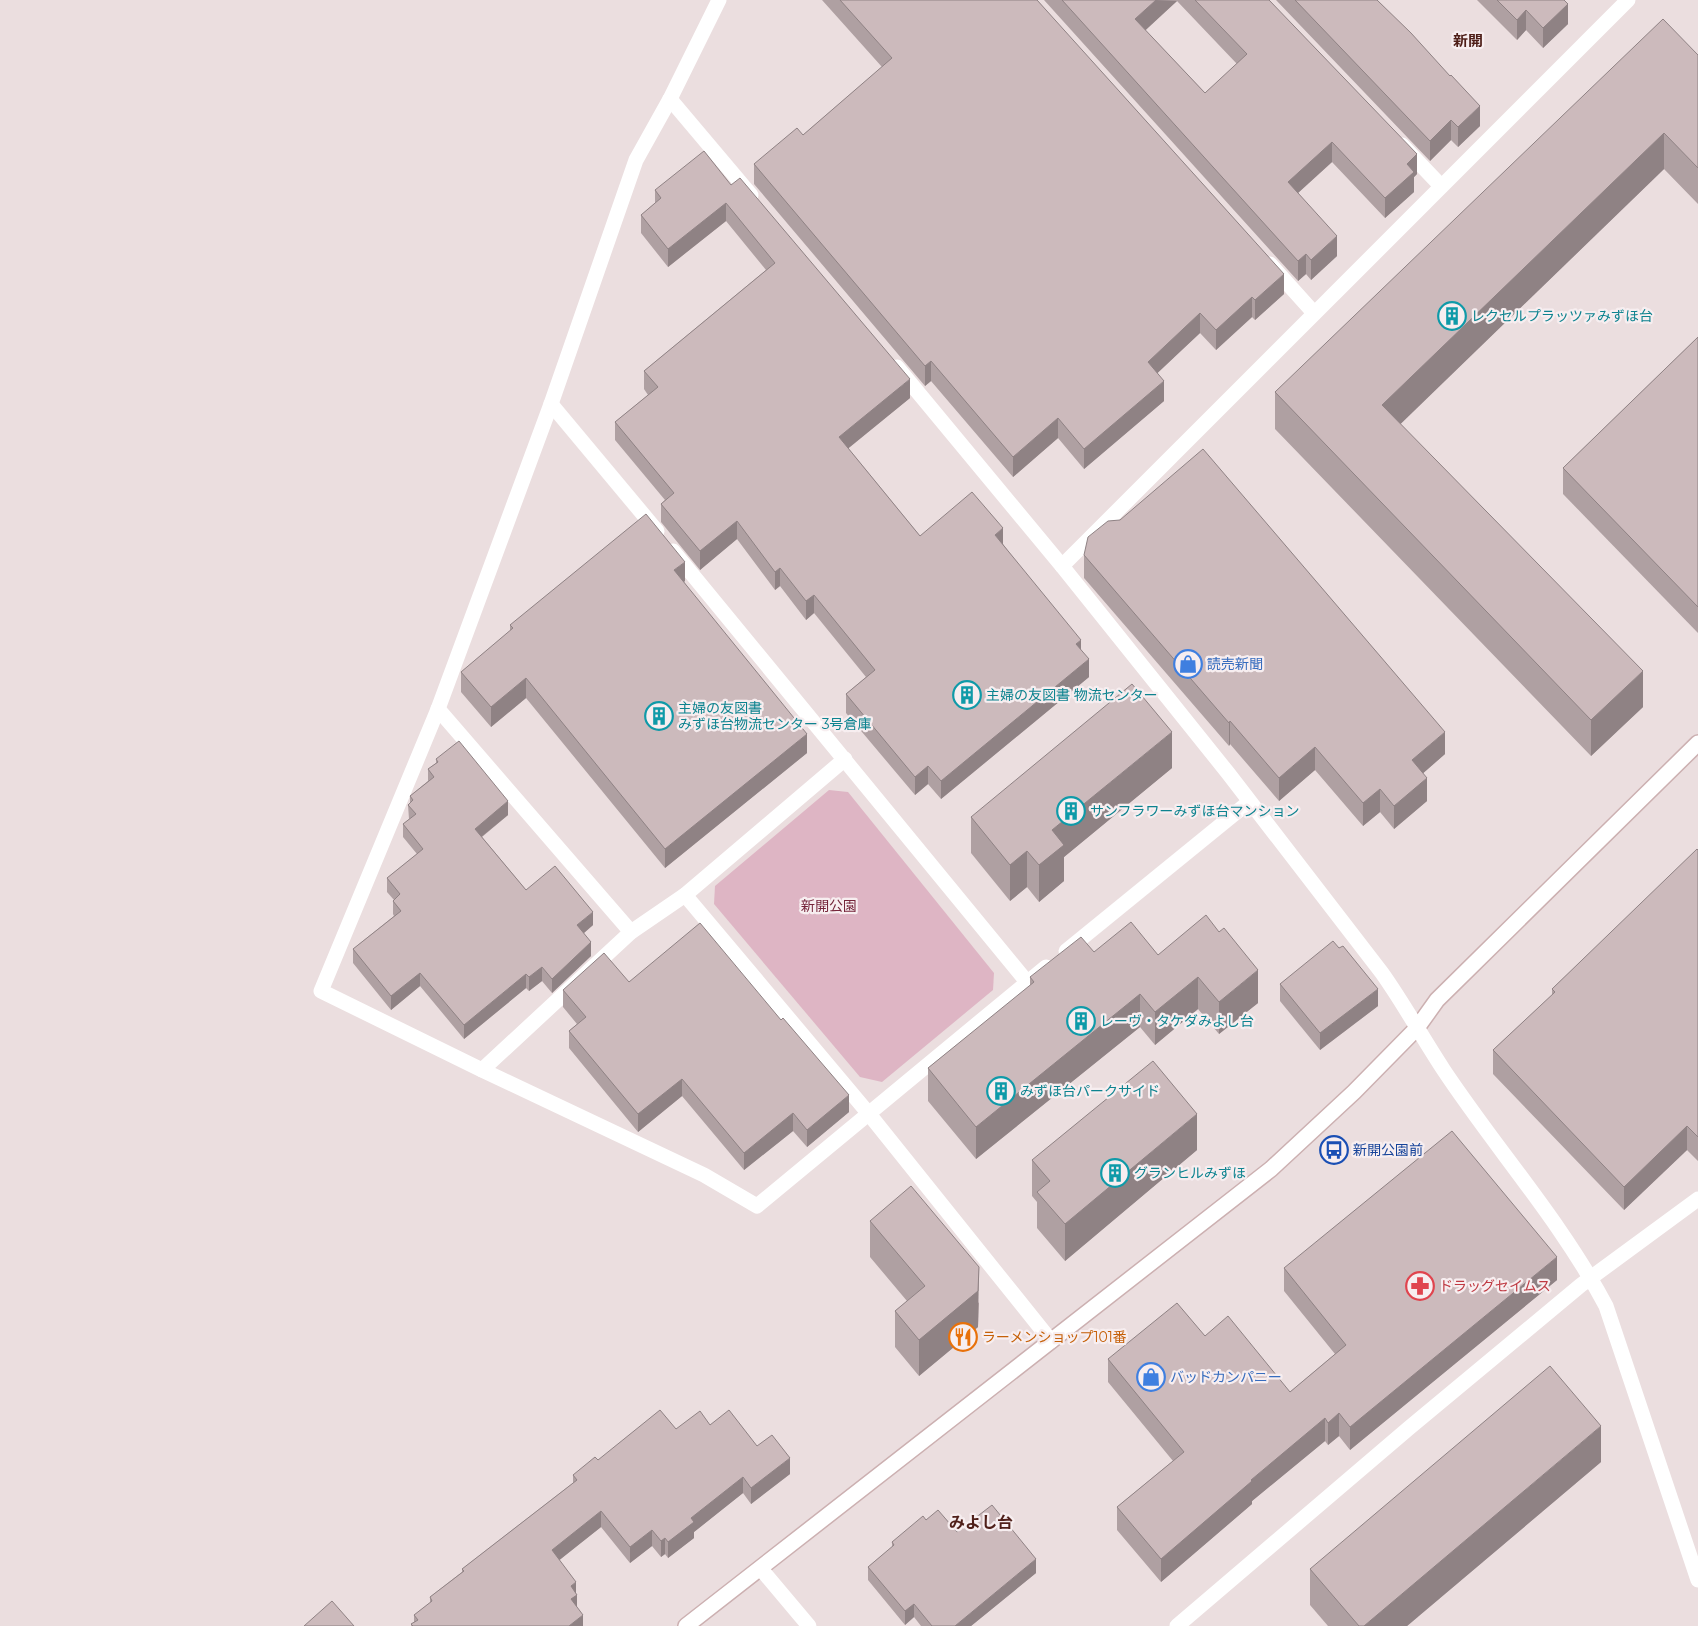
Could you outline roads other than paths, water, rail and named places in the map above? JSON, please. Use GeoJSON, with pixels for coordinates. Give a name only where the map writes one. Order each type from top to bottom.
{"type":"FeatureCollection","features":[{"type":"Feature","properties":{"kind":"street"},"geometry":{"type":"LineString","coordinates":[[719,0],[670,99],[636,160],[551,404],[438,709],[321,991],[704,1175],[757,1206],[1027,982],[1249,802]]}},
{"type":"Feature","properties":{"kind":"street"},"geometry":{"type":"LineString","coordinates":[[1062,566],[1628,0]]}},
{"type":"Feature","properties":{"kind":"street"},"geometry":{"type":"LineString","coordinates":[[670,99],[759,204]]}},
{"type":"Feature","properties":{"kind":"street"},"geometry":{"type":"LineString","coordinates":[[1393,136],[1441,186]]}},
{"type":"Feature","properties":{"kind":"street"},"geometry":{"type":"LineString","coordinates":[[1262,254],[1314,312]]}},
{"type":"Feature","properties":{"kind":"street"},"geometry":{"type":"LineString","coordinates":[[886,353],[1062,566],[1228,773],[1382,973],[1443,1069],[1548,1214],[1591,1278],[1606,1306],[1698,1580]]}},
{"type":"Feature","properties":{"kind":"street"},"geometry":{"type":"LineString","coordinates":[[551,404],[1027,982]]}},
{"type":"Feature","properties":{"kind":"street"},"geometry":{"type":"LineString","coordinates":[[438,709],[631,932]]}},
{"type":"Feature","properties":{"kind":"street"},"geometry":{"type":"LineString","coordinates":[[686,1626],[1271,1170],[1354,1092],[1417,1028],[1437,1000],[1698,743]]}},
{"type":"Feature","properties":{"kind":"street"},"geometry":{"type":"LineString","coordinates":[[482,1070],[631,932],[685,895],[845,759]]}},
{"type":"Feature","properties":{"kind":"street"},"geometry":{"type":"LineString","coordinates":[[685,895],[869,1114],[1051,1341]]}},
{"type":"Feature","properties":{"kind":"street"},"geometry":{"type":"LineString","coordinates":[[1177,1626],[1409,1428],[1591,1278],[1698,1199]]}},
{"type":"Feature","properties":{"kind":"street"},"geometry":{"type":"LineString","coordinates":[[761,1569],[809,1626]]}},
{"type":"Feature","properties":{"kind":"place","name":"レクセルプラッツァみずほ台"},"geometry":{"type":"Point","coordinates":[1452,316]}},
{"type":"Feature","properties":{"kind":"place","name":"読売新聞"},"geometry":{"type":"Point","coordinates":[1188,664]}},
{"type":"Feature","properties":{"kind":"place","name":"主婦の友図書 物流センター"},"geometry":{"type":"Point","coordinates":[967,695]}},
{"type":"Feature","properties":{"kind":"place","name":"主婦の友図書 みずほ台物流センター 3号倉庫"},"geometry":{"type":"Point","coordinates":[659,716]}},
{"type":"Feature","properties":{"kind":"place","name":"サンフラワーみずほ台マンション"},"geometry":{"type":"Point","coordinates":[1071,811]}},
{"type":"Feature","properties":{"kind":"place","name":"レーヴ・タケダみよし台"},"geometry":{"type":"Point","coordinates":[1081,1021]}},
{"type":"Feature","properties":{"kind":"place","name":"みずほ台パークサイド"},"geometry":{"type":"Point","coordinates":[1001,1091]}},
{"type":"Feature","properties":{"kind":"place","name":"新開公園前"},"geometry":{"type":"Point","coordinates":[1334,1150]}},
{"type":"Feature","properties":{"kind":"place","name":"グランヒルみずほ"},"geometry":{"type":"Point","coordinates":[1115,1173]}},
{"type":"Feature","properties":{"kind":"place","name":"ドラッグセイムス"},"geometry":{"type":"Point","coordinates":[1420,1286]}},
{"type":"Feature","properties":{"kind":"place","name":"ラーメンショップ101番"},"geometry":{"type":"Point","coordinates":[963,1337]}},
{"type":"Feature","properties":{"kind":"place","name":"バッドカンパニー"},"geometry":{"type":"Point","coordinates":[1151,1377]}},
{"type":"Feature","properties":{"kind":"district","name":"新開"},"geometry":{"type":"Point","coordinates":[1468,41]}},
{"type":"Feature","properties":{"kind":"district","name":"みよし台"},"geometry":{"type":"Point","coordinates":[981,1522]}},
{"type":"Feature","properties":{"kind":"park label","name":"新開公園"},"geometry":{"type":"Point","coordinates":[829,906]}}]}
